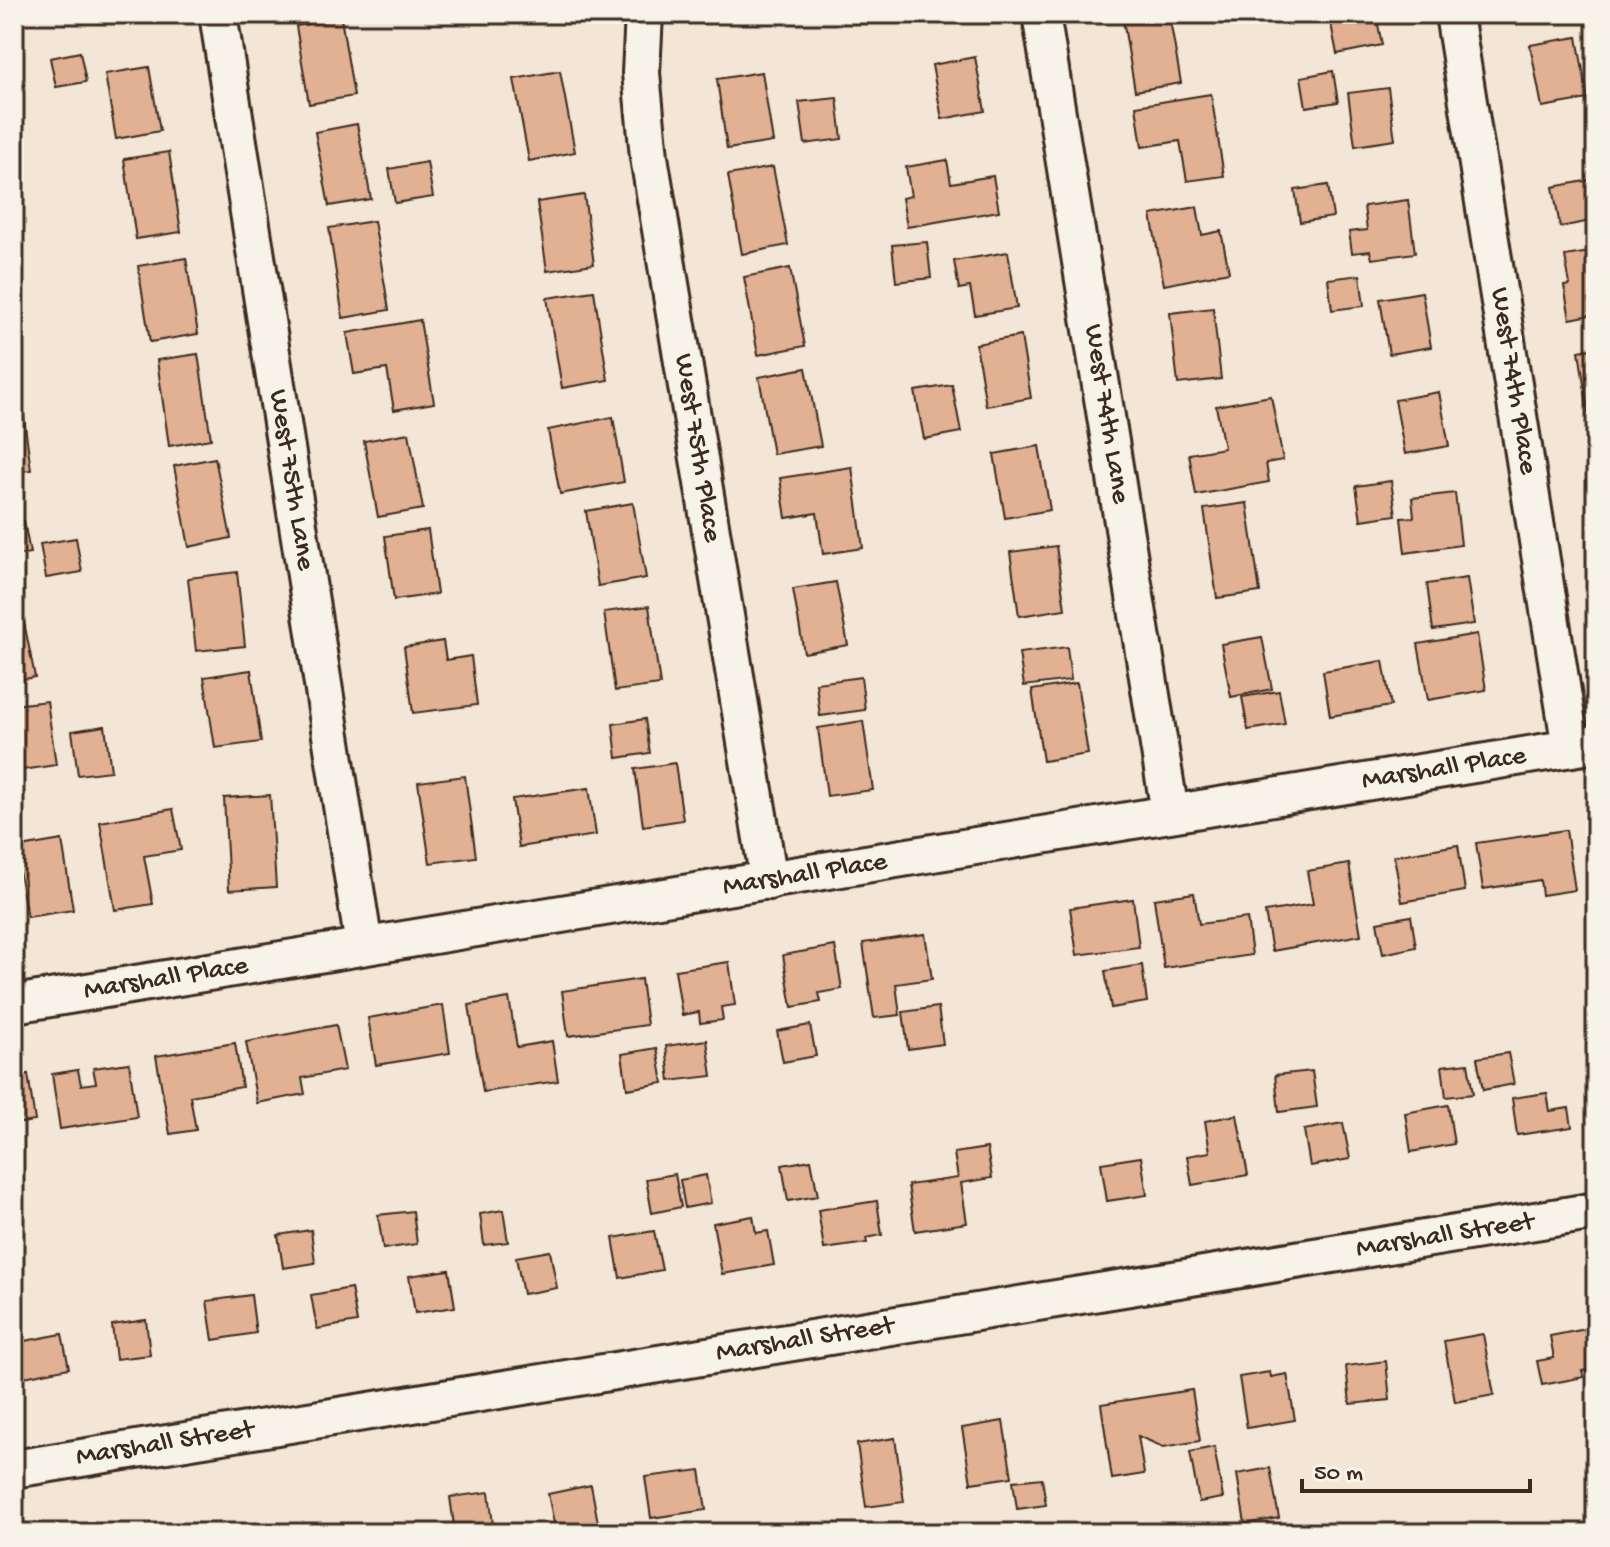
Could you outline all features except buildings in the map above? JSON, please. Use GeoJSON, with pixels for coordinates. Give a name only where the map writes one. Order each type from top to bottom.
{"type":"FeatureCollection","features":[{"type":"Feature","properties":{"kind":"street","name":"West 75th Lane"},"geometry":{"type":"LineString","coordinates":[[218,14],[364,946]]}},
{"type":"Feature","properties":{"kind":"street","name":"West 75th Place"},"geometry":{"type":"LineString","coordinates":[[644,14],[641,73],[649,157],[769,881]]}},
{"type":"Feature","properties":{"kind":"street","name":"West 74th Lane"},"geometry":{"type":"LineString","coordinates":[[1041,14],[1170,813]]}},
{"type":"Feature","properties":{"kind":"street","name":"West 74th Place"},"geometry":{"type":"LineString","coordinates":[[1454,14],[1584,746]]}},
{"type":"Feature","properties":{"kind":"street","name":"Marshall Place"},"geometry":{"type":"LineString","coordinates":[[14,1004],[1584,746]]}},
{"type":"Feature","properties":{"kind":"street","name":"Marshall Street"},"geometry":{"type":"LineString","coordinates":[[14,1469],[1596,1211]]}}]}
